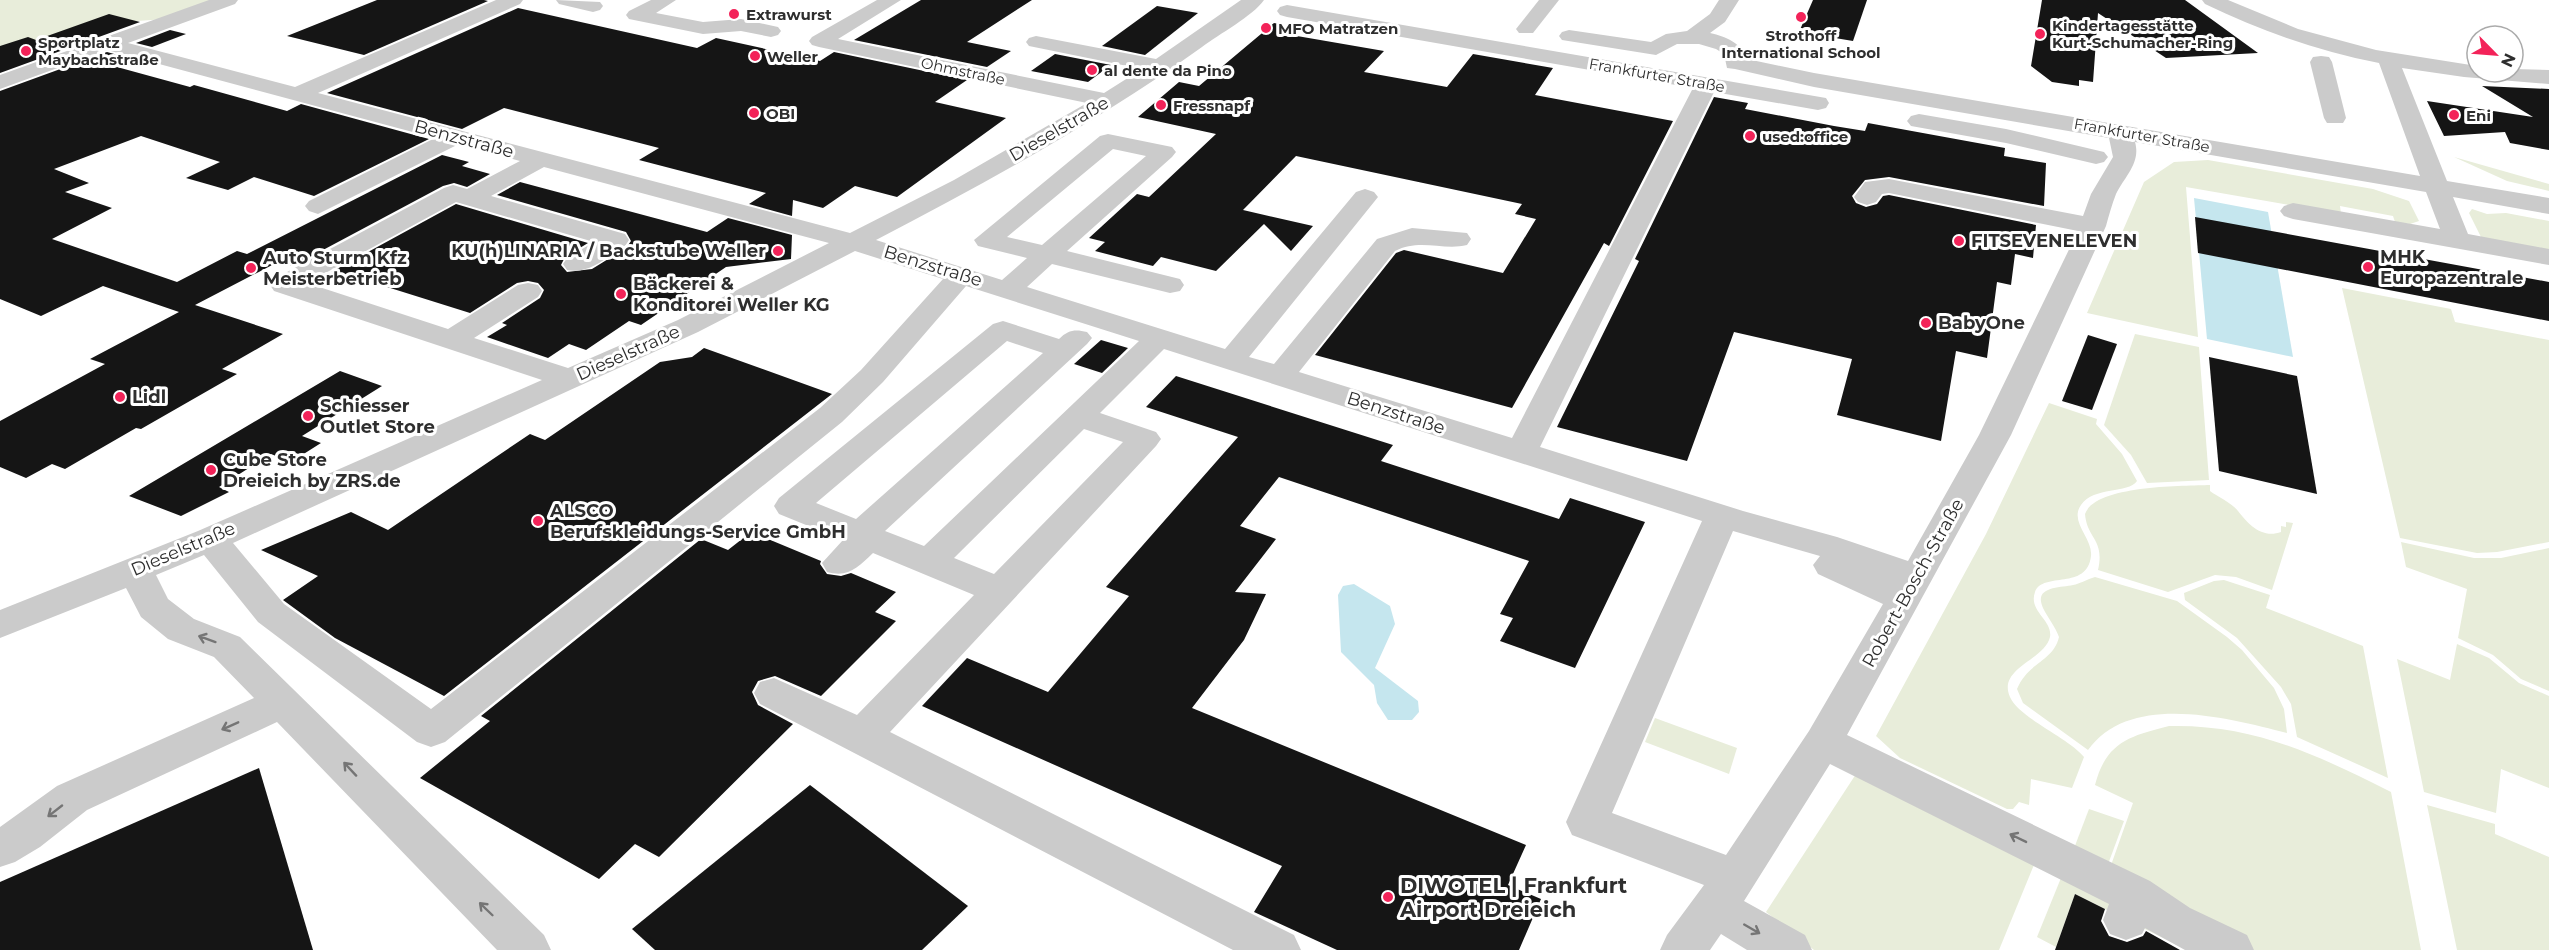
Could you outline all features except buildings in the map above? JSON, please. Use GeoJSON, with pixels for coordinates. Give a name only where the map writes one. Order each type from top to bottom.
{"type":"FeatureCollection","features":[{"type":"Feature","properties":{"kind":"street"},"geometry":{"type":"LineString","coordinates":[[0,82],[228,0]]}},
{"type":"Feature","properties":{"kind":"street"},"geometry":{"type":"LineString","coordinates":[[295,95],[513,0]]}},
{"type":"Feature","properties":{"kind":"street"},"geometry":{"type":"LineString","coordinates":[[566,0],[593,6]]}},
{"type":"Feature","properties":{"kind":"street"},"geometry":{"type":"LineString","coordinates":[[666,0],[636,15],[703,28],[741,25],[771,32]]}},
{"type":"Feature","properties":{"kind":"street","name":"Ohmstraße"},"geometry":{"type":"LineString","coordinates":[[891,0],[819,41],[1108,101]]}},
{"type":"Feature","properties":{"kind":"street","name":"Dieselstraße"},"geometry":{"type":"LineString","coordinates":[[0,625],[210,538],[688,326],[963,185],[1108,101],[1161,67],[1254,0]]}},
{"type":"Feature","properties":{"kind":"street"},"geometry":{"type":"LineString","coordinates":[[1526,29],[1550,0]]}},
{"type":"Feature","properties":{"kind":"street"},"geometry":{"type":"LineString","coordinates":[[1692,37],[1718,18],[1729,0]]}},
{"type":"Feature","properties":{"kind":"street"},"geometry":{"type":"LineString","coordinates":[[2212,0],[2229,9],[2307,37],[2388,59],[2474,72],[2549,77]]}},
{"type":"Feature","properties":{"kind":"street","name":"Frankfurter Straße"},"geometry":{"type":"LineString","coordinates":[[1287,11],[1836,106]]}},
{"type":"Feature","properties":{"kind":"street"},"geometry":{"type":"LineString","coordinates":[[1718,18],[1719,42]]}},
{"type":"Feature","properties":{"kind":"street","name":"Frankfurter Straße"},"geometry":{"type":"LineString","coordinates":[[1503,25],[1656,49]]}},
{"type":"Feature","properties":{"kind":"street"},"geometry":{"type":"LineString","coordinates":[[1692,37],[1719,42],[1736,52],[1735,63],[1706,70],[1681,67],[1662,59],[1656,49],[1664,41],[1692,37]]}},
{"type":"Feature","properties":{"kind":"street"},"geometry":{"type":"LineString","coordinates":[[1036,42],[1161,67]]}},
{"type":"Feature","properties":{"kind":"street","name":"Benzstraße"},"geometry":{"type":"LineString","coordinates":[[107,44],[855,242],[1735,520],[1910,588]]}},
{"type":"Feature","properties":{"kind":"street"},"geometry":{"type":"LineString","coordinates":[[2388,59],[2457,241]]}},
{"type":"Feature","properties":{"kind":"street"},"geometry":{"type":"LineString","coordinates":[[2321,62],[2336,118]]}},
{"type":"Feature","properties":{"kind":"street","name":"Frankfurter Straße"},"geometry":{"type":"LineString","coordinates":[[1735,63],[1814,80],[2549,205]]}},
{"type":"Feature","properties":{"kind":"street"},"geometry":{"type":"LineString","coordinates":[[1521,452],[1707,83]]}},
{"type":"Feature","properties":{"kind":"street"},"geometry":{"type":"LineString","coordinates":[[2017,114],[2096,157]]}},
{"type":"Feature","properties":{"kind":"street","name":"Frankfurter Straße"},"geometry":{"type":"LineString","coordinates":[[1904,118],[2006,136],[2096,157]]}},
{"type":"Feature","properties":{"kind":"street"},"geometry":{"type":"LineString","coordinates":[[2106,195],[2096,157],[2098,145],[2117,131]]}},
{"type":"Feature","properties":{"kind":"street","name":"Robert-Bosch-Straße"},"geometry":{"type":"LineString","coordinates":[[1683,950],[1725,893],[1823,742],[1995,435],[2106,195],[2124,140],[2117,131]]}},
{"type":"Feature","properties":{"kind":"street"},"geometry":{"type":"LineString","coordinates":[[318,206],[455,137]]}},
{"type":"Feature","properties":{"kind":"street"},"geometry":{"type":"LineString","coordinates":[[1006,290],[1048,255],[1164,152],[1108,141],[987,240],[1048,255],[1170,285]]}},
{"type":"Feature","properties":{"kind":"street"},"geometry":{"type":"LineString","coordinates":[[1867,197],[1874,187],[1889,186],[2106,195],[2147,154],[2191,144]]}},
{"type":"Feature","properties":{"kind":"street"},"geometry":{"type":"LineString","coordinates":[[2333,168],[2390,162],[2424,149],[2454,165],[2549,205]]}},
{"type":"Feature","properties":{"kind":"street"},"geometry":{"type":"LineString","coordinates":[[469,198],[541,159]]}},
{"type":"Feature","properties":{"kind":"street"},"geometry":{"type":"LineString","coordinates":[[570,379],[284,285],[453,193],[616,240],[577,264]]}},
{"type":"Feature","properties":{"kind":"street"},"geometry":{"type":"LineString","coordinates":[[1231,360],[1365,197]]}},
{"type":"Feature","properties":{"kind":"street"},"geometry":{"type":"LineString","coordinates":[[2293,211],[2549,257]]}},
{"type":"Feature","properties":{"kind":"street"},"geometry":{"type":"LineString","coordinates":[[1280,376],[1386,245],[1395,239],[1427,235],[1458,239]]}},
{"type":"Feature","properties":{"kind":"street"},"geometry":{"type":"LineString","coordinates":[[210,538],[272,613],[431,731],[831,415],[872,376],[961,275]]}},
{"type":"Feature","properties":{"kind":"street"},"geometry":{"type":"LineString","coordinates":[[451,340],[528,291]]}},
{"type":"Feature","properties":{"kind":"street"},"geometry":{"type":"LineString","coordinates":[[840,563],[864,536],[1098,319]]}},
{"type":"Feature","properties":{"kind":"street"},"geometry":{"type":"LineString","coordinates":[[999,591],[791,506],[1003,330],[1064,350]]}},
{"type":"Feature","properties":{"kind":"street"},"geometry":{"type":"LineString","coordinates":[[929,562],[1159,338]]}},
{"type":"Feature","properties":{"kind":"street"},"geometry":{"type":"LineString","coordinates":[[862,736],[1145,439],[1080,417]]}},
{"type":"Feature","properties":{"kind":"street"},"geometry":{"type":"LineString","coordinates":[[1735,520],[1587,822],[1725,893],[1789,950]]}},
{"type":"Feature","properties":{"kind":"street"},"geometry":{"type":"LineString","coordinates":[[135,570],[154,608],[181,629],[227,647],[528,950]]}},
{"type":"Feature","properties":{"kind":"street"},"geometry":{"type":"LineString","coordinates":[[774,693],[1278,950]]}},
{"type":"Feature","properties":{"kind":"street"},"geometry":{"type":"LineString","coordinates":[[0,849],[25,834],[72,798],[283,702]]}},
{"type":"Feature","properties":{"kind":"street"},"geometry":{"type":"LineString","coordinates":[[1823,742],[2130,907],[2174,922],[2231,950]]}},
{"type":"Feature","properties":{"kind":"green space","name":"Sportplatz Maybachstraße"},"geometry":{"type":"Polygon","coordinates":[[[0,0],[217,0],[166,19],[137,21],[0,69],[0,0]]]}},
{"type":"Feature","properties":{"kind":"green space"},"geometry":{"type":"Polygon","coordinates":[[[2454,157],[2549,184],[2549,191],[2507,181],[2454,157]]]}},
{"type":"Feature","properties":{"kind":"green space"},"geometry":{"type":"Polygon","coordinates":[[[2208,160],[2373,189],[2409,201],[2419,221],[2410,224],[2395,222],[2393,216],[2340,206],[2341,214],[2186,187],[2198,337],[2087,313],[2144,182],[2174,162],[2208,160]]]}},
{"type":"Feature","properties":{"kind":"green space"},"geometry":{"type":"Polygon","coordinates":[[[2472,209],[2487,214],[2506,213],[2549,221],[2549,252],[2481,237],[2469,213],[2472,209]]]}},
{"type":"Feature","properties":{"kind":"green space"},"geometry":{"type":"Polygon","coordinates":[[[2342,288],[2451,309],[2455,322],[2549,340],[2549,542],[2497,552],[2477,553],[2400,538],[2342,288]]]}},
{"type":"Feature","properties":{"kind":"green space"},"geometry":{"type":"Polygon","coordinates":[[[2135,334],[2199,347],[2209,480],[2147,483],[2131,455],[2104,425],[2135,334]]]}},
{"type":"Feature","properties":{"kind":"green space"},"geometry":{"type":"Polygon","coordinates":[[[2049,403],[2097,419],[2096,424],[2122,454],[2137,481],[2126,488],[2094,495],[2081,505],[2078,511],[2079,524],[2091,549],[2088,567],[2074,577],[2047,582],[2035,592],[2035,605],[2048,625],[2050,637],[2040,652],[2016,671],[2010,679],[2008,687],[2010,697],[2023,713],[2084,757],[2072,788],[2031,779],[2029,805],[2019,802],[2013,809],[2007,809],[1900,758],[1876,736],[1986,534],[2049,403]]]}},
{"type":"Feature","properties":{"kind":"green space"},"geometry":{"type":"Polygon","coordinates":[[[2210,485],[2210,491],[2232,505],[2251,525],[2262,532],[2274,534],[2281,532],[2281,526],[2286,527],[2286,522],[2293,523],[2272,590],[2236,577],[2215,575],[2168,592],[2098,570],[2099,552],[2086,522],[2085,514],[2092,504],[2122,492],[2161,487],[2210,485]]]}},
{"type":"Feature","properties":{"kind":"green space"},"geometry":{"type":"Polygon","coordinates":[[[2401,542],[2474,558],[2501,558],[2549,548],[2549,691],[2521,679],[2493,655],[2458,638],[2467,589],[2406,567],[2401,542]]]}},
{"type":"Feature","properties":{"kind":"green space"},"geometry":{"type":"Polygon","coordinates":[[[2095,577],[2177,601],[2227,637],[2242,650],[2274,688],[2284,709],[2287,733],[2210,716],[2154,715],[2129,720],[2106,732],[2088,750],[2023,703],[2017,689],[2027,673],[2051,652],[2059,637],[2043,608],[2042,596],[2049,589],[2076,584],[2095,577]]]}},
{"type":"Feature","properties":{"kind":"green space"},"geometry":{"type":"Polygon","coordinates":[[[2224,580],[2270,595],[2266,608],[2363,646],[2388,778],[2297,737],[2291,704],[2281,687],[2237,638],[2185,600],[2184,593],[2214,581],[2224,580]]]}},
{"type":"Feature","properties":{"kind":"green space"},"geometry":{"type":"Polygon","coordinates":[[[2457,644],[2489,658],[2519,683],[2549,696],[2549,788],[2501,769],[2496,813],[2424,792],[2397,659],[2450,680],[2457,644]]]}},
{"type":"Feature","properties":{"kind":"green space"},"geometry":{"type":"Polygon","coordinates":[[[1655,718],[1737,748],[1729,774],[1645,742],[1655,718]]]}},
{"type":"Feature","properties":{"kind":"green space"},"geometry":{"type":"Polygon","coordinates":[[[2169,726],[2229,730],[2284,744],[2311,754],[2391,792],[2421,950],[2254,950],[2110,868],[2133,803],[2095,785],[2100,771],[2113,750],[2122,743],[2143,733],[2169,726]]]}},
{"type":"Feature","properties":{"kind":"green space"},"geometry":{"type":"Polygon","coordinates":[[[1856,774],[2036,860],[1999,950],[1814,950],[1766,912],[1856,774]]]}},
{"type":"Feature","properties":{"kind":"green space"},"geometry":{"type":"Polygon","coordinates":[[[2427,805],[2495,824],[2495,834],[2549,857],[2549,950],[2457,950],[2427,805]]]}},
{"type":"Feature","properties":{"kind":"green space"},"geometry":{"type":"Polygon","coordinates":[[[2089,809],[2124,821],[2107,867],[2073,851],[2089,809]]]}},
{"type":"Feature","properties":{"kind":"green space"},"geometry":{"type":"Polygon","coordinates":[[[2063,873],[2187,950],[2075,894],[2056,947],[2037,937],[2063,873]]]}},
{"type":"Feature","properties":{"kind":"water"},"geometry":{"type":"Polygon","coordinates":[[[2194,198],[2268,212],[2293,357],[2207,339],[2194,198]]]}},
{"type":"Feature","properties":{"kind":"water"},"geometry":{"type":"Polygon","coordinates":[[[1354,584],[1390,606],[1395,624],[1375,668],[1418,701],[1419,712],[1412,720],[1388,720],[1377,703],[1374,685],[1341,652],[1338,595],[1343,586],[1354,584]]]}},
{"type":"Feature","properties":{"kind":"place","name":"Extrawurst"},"geometry":{"type":"Point","coordinates":[734,14]}},
{"type":"Feature","properties":{"kind":"place","name":"Strothoff International School"},"geometry":{"type":"Point","coordinates":[1801,17]}},
{"type":"Feature","properties":{"kind":"place","name":"MFO Matratzen"},"geometry":{"type":"Point","coordinates":[1266,28]}},
{"type":"Feature","properties":{"kind":"place","name":"Kindertagesstätte Kurt-Schumacher-Ring"},"geometry":{"type":"Point","coordinates":[2040,34]}},
{"type":"Feature","properties":{"kind":"place","name":"Sportplatz Maybachstraße"},"geometry":{"type":"Point","coordinates":[26,51]}},
{"type":"Feature","properties":{"kind":"place","name":"Weller"},"geometry":{"type":"Point","coordinates":[755,56]}},
{"type":"Feature","properties":{"kind":"place","name":"al dente da Pino"},"geometry":{"type":"Point","coordinates":[1092,70]}},
{"type":"Feature","properties":{"kind":"place","name":"Fressnapf"},"geometry":{"type":"Point","coordinates":[1161,105]}},
{"type":"Feature","properties":{"kind":"place","name":"OBI"},"geometry":{"type":"Point","coordinates":[754,113]}},
{"type":"Feature","properties":{"kind":"place","name":"Eni"},"geometry":{"type":"Point","coordinates":[2454,115]}},
{"type":"Feature","properties":{"kind":"place","name":"used:office"},"geometry":{"type":"Point","coordinates":[1750,136]}},
{"type":"Feature","properties":{"kind":"place","name":"FITSEVENELEVEN"},"geometry":{"type":"Point","coordinates":[1959,241]}},
{"type":"Feature","properties":{"kind":"place","name":"KU(h)LINARIA / Backstube Weller"},"geometry":{"type":"Point","coordinates":[778,251]}},
{"type":"Feature","properties":{"kind":"place","name":"MHK Europazentrale"},"geometry":{"type":"Point","coordinates":[2368,267]}},
{"type":"Feature","properties":{"kind":"place","name":"Auto Sturm Kfz Meisterbetrieb"},"geometry":{"type":"Point","coordinates":[251,268]}},
{"type":"Feature","properties":{"kind":"place","name":"Bäckerei & Konditorei Weller KG"},"geometry":{"type":"Point","coordinates":[621,294]}},
{"type":"Feature","properties":{"kind":"place","name":"BabyOne"},"geometry":{"type":"Point","coordinates":[1926,323]}},
{"type":"Feature","properties":{"kind":"place","name":"Lidl"},"geometry":{"type":"Point","coordinates":[120,397]}},
{"type":"Feature","properties":{"kind":"place","name":"Schiesser Outlet Store"},"geometry":{"type":"Point","coordinates":[308,416]}},
{"type":"Feature","properties":{"kind":"place","name":"Cube Store Dreieich by ZRS.de"},"geometry":{"type":"Point","coordinates":[211,470]}},
{"type":"Feature","properties":{"kind":"place","name":"ALSCO Berufskleidungs-Service GmbH"},"geometry":{"type":"Point","coordinates":[538,521]}},
{"type":"Feature","properties":{"kind":"place","name":"DIWOTEL | Frankfurt Airport Dreieich"},"geometry":{"type":"Point","coordinates":[1388,897]}}]}
